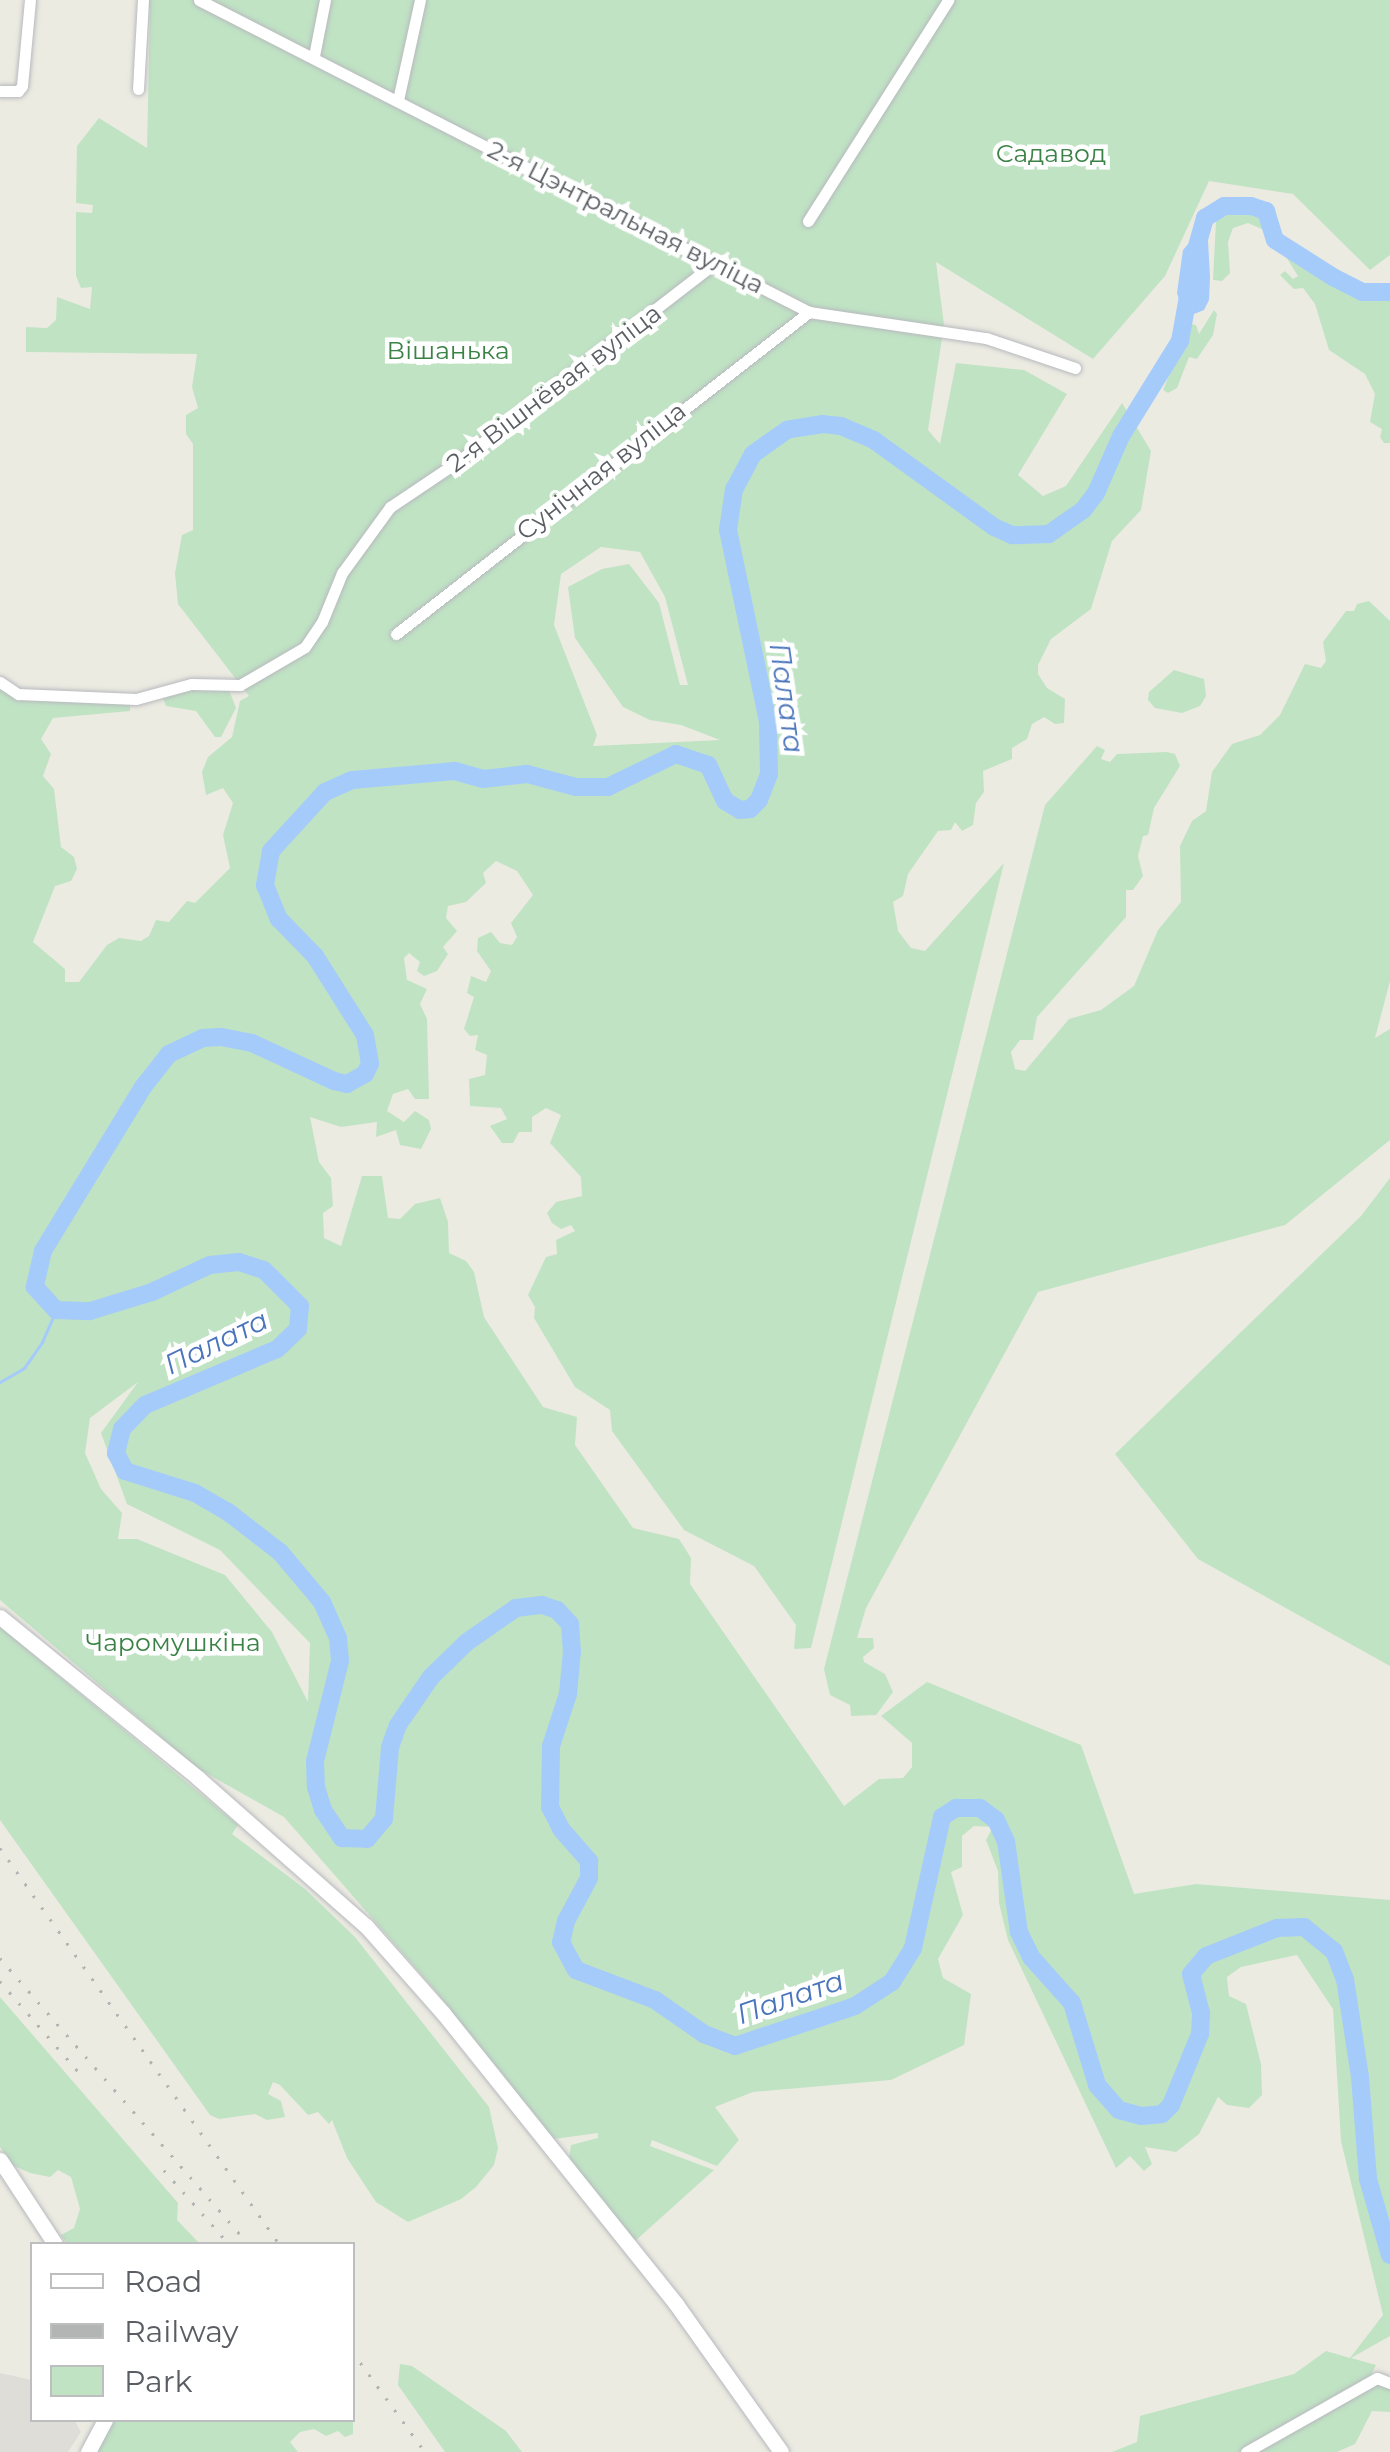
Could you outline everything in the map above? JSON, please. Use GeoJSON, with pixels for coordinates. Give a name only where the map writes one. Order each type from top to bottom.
{"type":"FeatureCollection","features":[{"type":"Feature","properties":{"kind":"street"},"geometry":{"type":"LineString","coordinates":[[6,91],[22,86],[27,68],[30,0]]}},
{"type":"Feature","properties":{"kind":"street"},"geometry":{"type":"LineString","coordinates":[[138,90],[143,0]]}},
{"type":"Feature","properties":{"kind":"street","name":"2-я Цэнтральная вуліца"},"geometry":{"type":"LineString","coordinates":[[199,0],[809,312],[986,338],[1075,368]]}},
{"type":"Feature","properties":{"kind":"street"},"geometry":{"type":"LineString","coordinates":[[314,56],[325,0]]}},
{"type":"Feature","properties":{"kind":"street"},"geometry":{"type":"LineString","coordinates":[[398,100],[420,0]]}},
{"type":"Feature","properties":{"kind":"street"},"geometry":{"type":"LineString","coordinates":[[808,221],[948,0]]}},
{"type":"Feature","properties":{"kind":"street","name":"2-я Вішнёвая вуліца"},"geometry":{"type":"LineString","coordinates":[[0,682],[18,694],[136,699],[191,684],[240,685],[305,647],[314,637],[342,573],[390,507],[460,460],[714,264]]}},
{"type":"Feature","properties":{"kind":"street","name":"Сунічная вуліца"},"geometry":{"type":"LineString","coordinates":[[396,634],[809,312]]}},
{"type":"Feature","properties":{"kind":"street"},"geometry":{"type":"LineString","coordinates":[[0,1617],[212,1790],[366,1926],[676,2304],[780,2452]]}},
{"type":"Feature","properties":{"kind":"street"},"geometry":{"type":"LineString","coordinates":[[0,2160],[55,2242]]}},
{"type":"Feature","properties":{"kind":"street"},"geometry":{"type":"LineString","coordinates":[[1246,2452],[1377,2378],[1390,2383]]}},
{"type":"Feature","properties":{"kind":"street"},"geometry":{"type":"LineString","coordinates":[[88,2452],[104,2422]]}},
{"type":"Feature","properties":{"kind":"shaded area"},"geometry":{"type":"Polygon","coordinates":[[[0,2373],[30,2380],[30,2422],[75,2422],[81,2432],[68,2452],[0,2452],[0,2373]]]}},
{"type":"Feature","properties":{"kind":"green space"},"geometry":{"type":"Polygon","coordinates":[[[146,0],[1390,0],[1390,255],[1370,270],[1293,194],[1209,181],[1165,276],[1093,359],[936,262],[944,325],[928,430],[940,444],[956,363],[1024,370],[1067,394],[1018,475],[1043,496],[1066,486],[1122,403],[1151,451],[1141,510],[1112,541],[1091,609],[1051,639],[1038,665],[1038,674],[1047,688],[1065,699],[1064,723],[1055,724],[1044,717],[1032,724],[1027,739],[1012,748],[1012,759],[983,771],[984,792],[976,803],[973,825],[962,831],[955,822],[951,830],[938,831],[908,874],[903,896],[893,902],[898,931],[911,948],[925,951],[1004,863],[811,1648],[794,1649],[796,1625],[754,1566],[684,1530],[612,1431],[610,1410],[575,1387],[534,1318],[535,1307],[528,1295],[546,1257],[557,1254],[556,1240],[575,1231],[571,1225],[561,1229],[547,1213],[556,1202],[582,1196],[581,1177],[550,1143],[561,1115],[546,1108],[532,1117],[532,1132],[519,1132],[513,1143],[502,1143],[490,1126],[507,1119],[501,1108],[470,1106],[469,1079],[485,1075],[487,1055],[475,1050],[478,1035],[470,1036],[464,1029],[474,997],[467,993],[471,976],[486,982],[491,971],[477,951],[478,938],[491,932],[500,943],[512,945],[517,937],[511,923],[533,895],[517,871],[496,861],[483,873],[486,883],[466,902],[448,906],[446,918],[457,931],[443,947],[448,954],[437,971],[424,976],[417,971],[420,962],[409,953],[404,958],[407,980],[427,989],[420,1004],[427,1019],[429,1099],[415,1099],[408,1089],[393,1094],[387,1111],[404,1122],[415,1111],[429,1120],[431,1129],[421,1149],[400,1145],[396,1130],[376,1137],[377,1122],[341,1127],[310,1117],[319,1162],[331,1178],[333,1206],[323,1213],[324,1238],[341,1246],[362,1176],[382,1176],[388,1218],[400,1219],[415,1204],[440,1198],[448,1222],[449,1253],[466,1261],[474,1272],[484,1317],[543,1407],[577,1417],[575,1445],[633,1528],[679,1539],[691,1558],[690,1584],[844,1806],[879,1779],[903,1778],[912,1767],[912,1743],[881,1716],[927,1682],[1081,1745],[1134,1894],[1196,1884],[1390,1900],[1390,2336],[1351,2358],[1376,2365],[1370,2377],[1390,2386],[1390,2412],[1372,2411],[1355,2444],[1337,2452],[1112,2452],[1137,2442],[1140,2416],[1294,2374],[1326,2351],[1350,2358],[1383,2315],[1341,2141],[1333,2009],[1297,1955],[1241,1967],[1227,1977],[1229,1996],[1246,2004],[1261,2064],[1262,2095],[1249,2108],[1227,2105],[1218,2097],[1199,2134],[1176,2152],[1145,2147],[1152,2164],[1144,2171],[1130,2156],[1116,2168],[1008,1940],[999,1903],[998,1871],[986,1840],[993,1827],[974,1826],[962,1836],[962,1867],[951,1872],[963,1915],[938,1959],[943,1978],[971,1994],[964,2045],[891,2080],[753,2092],[715,2107],[739,2140],[717,2166],[652,2140],[650,2146],[714,2170],[634,2242],[569,2159],[571,2145],[598,2138],[598,2133],[554,2139],[433,1988],[284,1817],[197,1768],[0,1600],[0,690],[24,700],[130,701],[130,711],[53,718],[41,739],[51,754],[43,776],[54,789],[61,847],[74,857],[77,869],[71,881],[55,886],[33,942],[65,969],[65,982],[79,982],[107,945],[119,938],[141,941],[149,936],[156,920],[169,922],[187,901],[195,903],[230,868],[223,835],[233,803],[223,788],[206,795],[202,772],[208,757],[232,737],[240,701],[249,696],[178,604],[175,573],[182,535],[193,530],[193,444],[186,434],[186,415],[198,408],[192,387],[197,354],[26,352],[26,327],[47,328],[56,320],[57,297],[90,309],[92,287],[81,288],[76,276],[76,212],[92,213],[93,205],[76,203],[77,146],[99,118],[147,148],[150,10],[146,0]],[[601,547],[561,574],[554,625],[597,735],[593,746],[720,740],[681,725],[650,720],[623,707],[575,638],[568,587],[602,569],[629,564],[659,603],[680,685],[688,685],[665,597],[640,552],[601,547]],[[138,1382],[90,1418],[85,1453],[101,1489],[122,1513],[118,1539],[137,1539],[225,1575],[272,1632],[308,1702],[310,1643],[220,1550],[127,1504],[101,1433],[138,1382]]]}},
{"type":"Feature","properties":{"kind":"green space"},"geometry":{"type":"Polygon","coordinates":[[[1249,210],[1263,219],[1264,230],[1248,223],[1233,228],[1228,242],[1230,273],[1222,281],[1213,280],[1216,221],[1227,211],[1249,210]]]}},
{"type":"Feature","properties":{"kind":"green space"},"geometry":{"type":"Polygon","coordinates":[[[1270,231],[1312,255],[1355,294],[1390,299],[1390,443],[1384,443],[1380,437],[1382,429],[1370,422],[1375,394],[1365,374],[1329,350],[1315,304],[1303,288],[1294,289],[1280,275],[1285,271],[1293,279],[1298,276],[1270,231]]]}},
{"type":"Feature","properties":{"kind":"green space"},"geometry":{"type":"Polygon","coordinates":[[[1214,310],[1217,314],[1213,335],[1197,359],[1189,357],[1177,388],[1168,393],[1163,390],[1190,324],[1196,325],[1199,334],[1214,310]]]}},
{"type":"Feature","properties":{"kind":"green space"},"geometry":{"type":"Polygon","coordinates":[[[1369,601],[1390,621],[1390,981],[1375,1038],[1390,1029],[1390,1140],[1285,1225],[1038,1292],[866,1608],[857,1638],[873,1638],[874,1648],[863,1657],[864,1662],[885,1674],[893,1692],[876,1715],[851,1716],[850,1705],[830,1695],[824,1669],[1045,805],[1097,746],[1105,750],[1101,759],[1110,762],[1117,754],[1167,752],[1175,754],[1180,766],[1154,808],[1148,835],[1143,836],[1138,856],[1143,876],[1133,890],[1126,890],[1126,917],[1037,1017],[1033,1040],[1020,1040],[1011,1052],[1015,1069],[1025,1071],[1069,1019],[1101,1010],[1134,986],[1158,930],[1181,902],[1180,846],[1192,821],[1206,811],[1212,772],[1232,744],[1260,735],[1280,715],[1305,664],[1321,668],[1326,661],[1323,642],[1346,611],[1354,611],[1357,604],[1369,601]]]}},
{"type":"Feature","properties":{"kind":"green space"},"geometry":{"type":"Polygon","coordinates":[[[1174,670],[1204,679],[1206,696],[1200,706],[1182,713],[1155,708],[1148,700],[1149,692],[1174,670]]]}},
{"type":"Feature","properties":{"kind":"green space"},"geometry":{"type":"Polygon","coordinates":[[[182,689],[229,690],[236,708],[221,737],[215,737],[196,711],[166,706],[162,696],[182,689]]]}},
{"type":"Feature","properties":{"kind":"green space"},"geometry":{"type":"Polygon","coordinates":[[[1390,1178],[1390,1666],[1198,1559],[1115,1454],[1361,1216],[1390,1178]]]}},
{"type":"Feature","properties":{"kind":"green space"},"geometry":{"type":"Polygon","coordinates":[[[0,1627],[238,1825],[232,1834],[305,1889],[355,1937],[489,2107],[498,2148],[494,2165],[476,2187],[461,2199],[408,2222],[376,2202],[347,2158],[332,2120],[329,2124],[318,2112],[308,2115],[280,2085],[273,2082],[268,2094],[281,2101],[285,2117],[267,2120],[255,2114],[219,2119],[210,2115],[0,1820],[0,1627]]]}},
{"type":"Feature","properties":{"kind":"green space"},"geometry":{"type":"Polygon","coordinates":[[[0,1997],[178,2203],[177,2220],[198,2242],[66,2242],[61,2235],[74,2228],[80,2209],[71,2177],[58,2170],[50,2177],[30,2173],[12,2165],[0,2147],[0,1997]]]}},
{"type":"Feature","properties":{"kind":"green space"},"geometry":{"type":"Polygon","coordinates":[[[400,2364],[412,2366],[506,2431],[522,2452],[445,2452],[398,2385],[400,2364]]]}},
{"type":"Feature","properties":{"kind":"green space"},"geometry":{"type":"Polygon","coordinates":[[[112,2422],[353,2422],[353,2434],[345,2437],[338,2431],[326,2436],[314,2429],[300,2432],[290,2442],[298,2452],[96,2452],[112,2422]]]}},
{"type":"Feature","properties":{"kind":"water"},"geometry":{"type":"Polygon","coordinates":[[[1195,236],[1208,241],[1210,277],[1209,300],[1204,310],[1194,314],[1182,309],[1177,293],[1183,250],[1195,236]]]}},
{"type":"Feature","properties":{"kind":"waterway","name":"Палата"},"geometry":{"type":"LineString","coordinates":[[1193,260],[1205,218],[1224,206],[1251,206],[1266,211],[1275,240],[1333,277],[1362,292],[1390,292]]}},
{"type":"Feature","properties":{"kind":"waterway","name":"Палата"},"geometry":{"type":"LineString","coordinates":[[1189,291],[1180,341],[1121,436],[1096,493],[1083,510],[1049,534],[1012,535],[994,527],[874,440],[841,426],[823,424],[787,430],[753,454],[734,489],[728,530],[768,722],[769,774],[759,800],[750,809],[740,810],[725,801],[708,765],[676,754],[608,787],[576,787],[527,774],[483,779],[455,771],[352,780],[325,792],[271,851],[265,885],[279,919],[315,956],[365,1035],[370,1064],[365,1074],[347,1084],[334,1081],[252,1043],[221,1037],[203,1038],[169,1054],[143,1087],[43,1251],[35,1287],[56,1310],[90,1311],[152,1292],[210,1265],[239,1262],[264,1270],[300,1306],[298,1329],[277,1349],[145,1405],[122,1429],[116,1453],[125,1471],[195,1493],[228,1512],[280,1552],[322,1602],[338,1638],[340,1661],[315,1761],[316,1787],[323,1810],[342,1838],[367,1839],[384,1819],[390,1747],[398,1725],[431,1677],[467,1642],[516,1608],[542,1605],[557,1610],[570,1624],[572,1651],[568,1694],[551,1746],[550,1807],[561,1829],[589,1861],[589,1878],[566,1921],[561,1942],[576,1970],[655,2000],[704,2034],[735,2046],[855,2006],[892,1982],[913,1948],[942,1817],[956,1808],[980,1808],[996,1820],[1006,1841],[1019,1932],[1031,1957],[1072,2003],[1097,2085],[1119,2110],[1141,2116],[1162,2114],[1171,2105],[1200,2034],[1201,2013],[1191,1974],[1206,1956],[1277,1928],[1304,1927],[1334,1951],[1345,1979],[1360,2077],[1368,2179],[1390,2255]]}},
{"type":"Feature","properties":{"kind":"waterway"},"geometry":{"type":"LineString","coordinates":[[0,1382],[24,1368],[42,1342],[56,1310]]}},
{"type":"Feature","properties":{"kind":"railway"},"geometry":{"type":"LineString","coordinates":[[0,1848],[278,2242]]}},
{"type":"Feature","properties":{"kind":"railway"},"geometry":{"type":"LineString","coordinates":[[0,1958],[247,2242]]}},
{"type":"Feature","properties":{"kind":"railway"},"geometry":{"type":"LineString","coordinates":[[0,1981],[82,2076]]}},
{"type":"Feature","properties":{"kind":"railway"},"geometry":{"type":"LineString","coordinates":[[164,2170],[227,2242]]}},
{"type":"Feature","properties":{"kind":"railway"},"geometry":{"type":"LineString","coordinates":[[355,2355],[425,2452]]}},
{"type":"Feature","properties":{"kind":"park label","name":"Садавод"},"geometry":{"type":"Point","coordinates":[1051,153]}},
{"type":"Feature","properties":{"kind":"park label","name":"Вішанька"},"geometry":{"type":"Point","coordinates":[448,350]}},
{"type":"Feature","properties":{"kind":"park label","name":"Чаромушкіна"},"geometry":{"type":"Point","coordinates":[173,1642]}}]}
